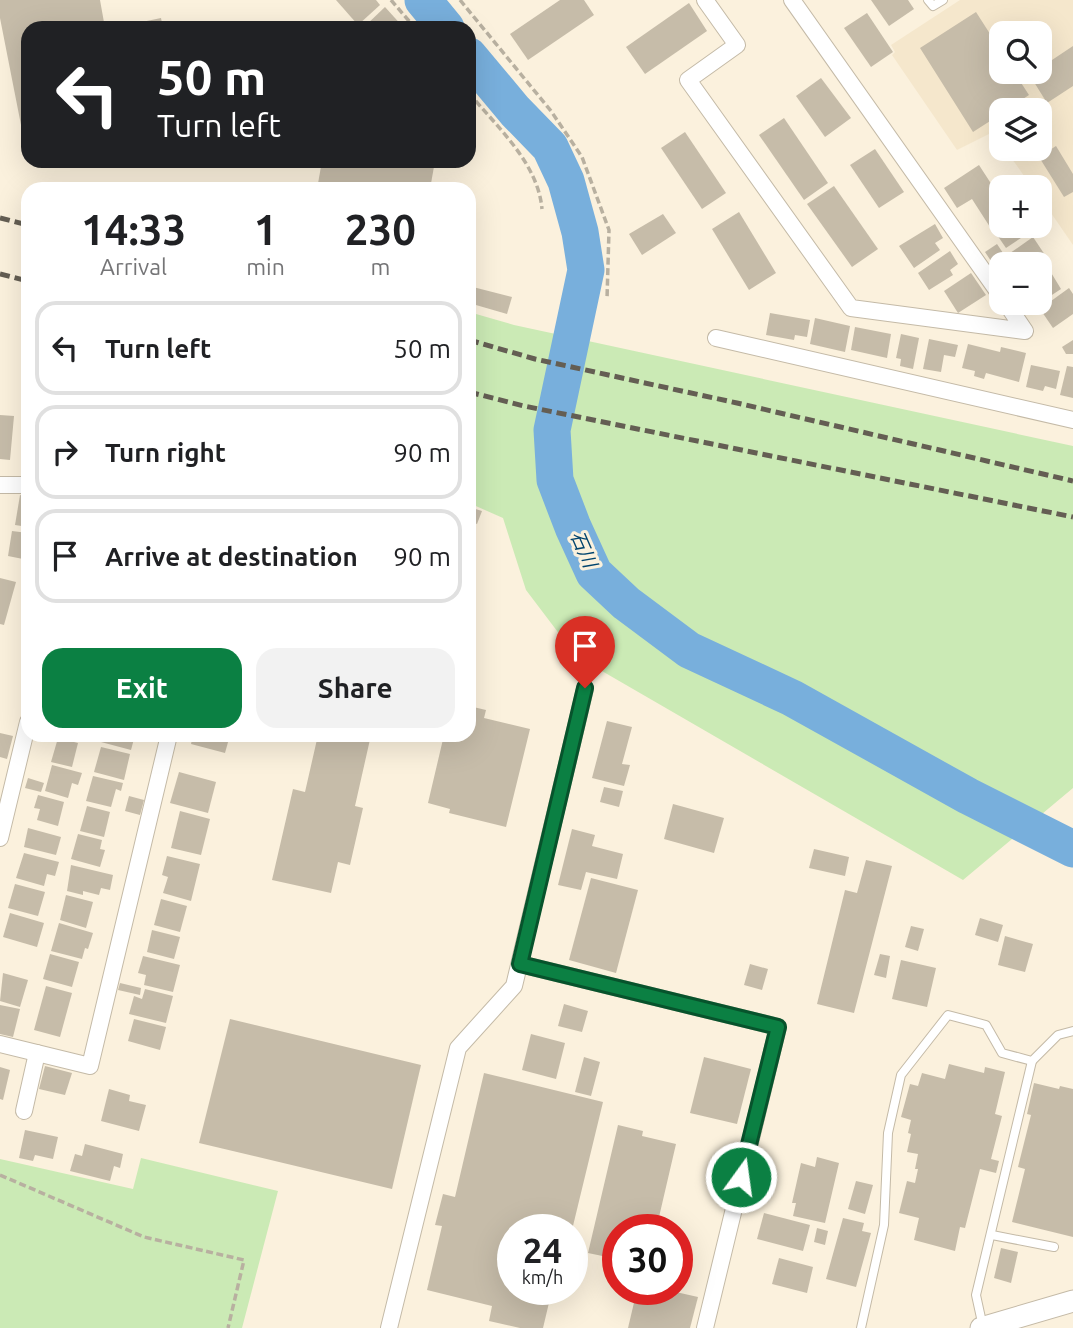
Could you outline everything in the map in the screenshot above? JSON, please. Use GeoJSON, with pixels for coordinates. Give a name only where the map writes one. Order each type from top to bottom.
{"type":"FeatureCollection","features":[{"type":"Feature","properties":{"kind":"street"},"geometry":{"type":"LineString","coordinates":[[705,0],[737,45],[688,80],[850,308],[1026,331],[1015,315]]}},
{"type":"Feature","properties":{"kind":"street"},"geometry":{"type":"LineString","coordinates":[[792,0],[989,279]]}},
{"type":"Feature","properties":{"kind":"street"},"geometry":{"type":"LineString","coordinates":[[716,338],[1073,420]]}},
{"type":"Feature","properties":{"kind":"street"},"geometry":{"type":"LineString","coordinates":[[0,485],[21,485]]}},
{"type":"Feature","properties":{"kind":"street"},"geometry":{"type":"LineString","coordinates":[[389,1328],[458,1048],[514,986],[585,688]]}},
{"type":"Feature","properties":{"kind":"street"},"geometry":{"type":"LineString","coordinates":[[0,838],[23,742]]}},
{"type":"Feature","properties":{"kind":"street"},"geometry":{"type":"LineString","coordinates":[[0,1044],[90,1066],[167,742]]}},
{"type":"Feature","properties":{"kind":"street"},"geometry":{"type":"LineString","coordinates":[[520,964],[778,1027],[705,1328]]}},
{"type":"Feature","properties":{"kind":"street"},"geometry":{"type":"LineString","coordinates":[[24,1111],[37,1053]]}},
{"type":"Feature","properties":{"kind":"street"},"geometry":{"type":"LineString","coordinates":[[982,1328],[1073,1301]]}},
{"type":"Feature","properties":{"kind":"lane"},"geometry":{"type":"LineString","coordinates":[[928,0],[933,6],[943,0]]}},
{"type":"Feature","properties":{"kind":"lane"},"geometry":{"type":"LineString","coordinates":[[861,1328],[884,1225],[888,1133],[901,1075],[948,1015],[986,1025],[1002,1053],[1032,1060]]}},
{"type":"Feature","properties":{"kind":"lane"},"geometry":{"type":"LineString","coordinates":[[982,1328],[976,1295],[1032,1060],[1058,1035],[1073,1031]]}},
{"type":"Feature","properties":{"kind":"lane"},"geometry":{"type":"LineString","coordinates":[[992,1235],[1055,1247]]}},
{"type":"Feature","properties":{"kind":"path"},"geometry":{"type":"LineString","coordinates":[[391,0],[409,21]]}},
{"type":"Feature","properties":{"kind":"path"},"geometry":{"type":"LineString","coordinates":[[460,0],[551,111],[582,157],[610,230],[607,299]]}},
{"type":"Feature","properties":{"kind":"path"},"geometry":{"type":"LineString","coordinates":[[476,101],[523,158],[538,189],[542,209]]}},
{"type":"Feature","properties":{"kind":"path"},"geometry":{"type":"LineString","coordinates":[[0,1175],[144,1237],[244,1260],[228,1328]]}},
{"type":"Feature","properties":{"kind":"shaded area"},"geometry":{"type":"Polygon","coordinates":[[[960,0],[1073,0],[1073,245],[1052,214],[1052,175],[1023,175],[1014,161],[1052,161],[1052,98],[989,98],[989,134],[957,150],[892,55],[895,52],[891,45],[960,0]]]}},
{"type":"Feature","properties":{"kind":"green space"},"geometry":{"type":"Polygon","coordinates":[[[476,314],[514,325],[1073,446],[1073,788],[963,880],[576,656],[526,590],[503,518],[476,506],[476,314]]]}},
{"type":"Feature","properties":{"kind":"green space"},"geometry":{"type":"Polygon","coordinates":[[[141,1158],[278,1191],[242,1328],[0,1328],[0,1159],[133,1189],[141,1158]]]}},
{"type":"Feature","properties":{"kind":"building"},"geometry":{"type":"Polygon","coordinates":[[[0,0],[100,0],[104,21],[21,21],[21,125],[0,18],[0,0]]]}},
{"type":"Feature","properties":{"kind":"building"},"geometry":{"type":"Polygon","coordinates":[[[336,0],[376,0],[380,5],[362,21],[354,21],[336,0]]]}},
{"type":"Feature","properties":{"kind":"building"},"geometry":{"type":"Polygon","coordinates":[[[560,0],[584,0],[594,15],[528,60],[510,34],[560,0]]]}},
{"type":"Feature","properties":{"kind":"building"},"geometry":{"type":"Polygon","coordinates":[[[871,0],[908,0],[914,9],[889,26],[871,0]]]}},
{"type":"Feature","properties":{"kind":"building"},"geometry":{"type":"Polygon","coordinates":[[[689,3],[707,31],[645,74],[626,47],[689,3]]]}},
{"type":"Feature","properties":{"kind":"building"},"geometry":{"type":"Polygon","coordinates":[[[385,7],[398,21],[370,21],[385,7]]]}},
{"type":"Feature","properties":{"kind":"building"},"geometry":{"type":"Polygon","coordinates":[[[976,12],[989,32],[989,84],[1022,84],[1029,95],[1024,98],[989,98],[989,122],[973,132],[920,48],[976,12]]]}},
{"type":"Feature","properties":{"kind":"building"},"geometry":{"type":"Polygon","coordinates":[[[867,13],[893,52],[871,67],[844,28],[867,13]]]}},
{"type":"Feature","properties":{"kind":"building"},"geometry":{"type":"Polygon","coordinates":[[[1073,46],[1073,86],[1052,100],[1044,98],[1035,84],[1052,84],[1052,60],[1073,46]]]}},
{"type":"Feature","properties":{"kind":"building"},"geometry":{"type":"Polygon","coordinates":[[[821,78],[851,118],[825,137],[796,96],[821,78]]]}},
{"type":"Feature","properties":{"kind":"building"},"geometry":{"type":"Polygon","coordinates":[[[784,118],[828,183],[804,200],[759,135],[784,118]]]}},
{"type":"Feature","properties":{"kind":"building"},"geometry":{"type":"Polygon","coordinates":[[[685,132],[726,193],[702,209],[661,148],[685,132]]]}},
{"type":"Feature","properties":{"kind":"building"},"geometry":{"type":"Polygon","coordinates":[[[1056,146],[1073,174],[1073,192],[1064,197],[1042,161],[1052,161],[1052,149],[1056,146]]]}},
{"type":"Feature","properties":{"kind":"building"},"geometry":{"type":"Polygon","coordinates":[[[875,149],[904,192],[879,208],[850,165],[875,149]]]}},
{"type":"Feature","properties":{"kind":"building"},"geometry":{"type":"Polygon","coordinates":[[[979,165],[989,180],[989,225],[972,199],[957,208],[944,188],[979,165]]]}},
{"type":"Feature","properties":{"kind":"building"},"geometry":{"type":"Polygon","coordinates":[[[321,168],[434,168],[431,182],[318,182],[321,168]]]}},
{"type":"Feature","properties":{"kind":"building"},"geometry":{"type":"Polygon","coordinates":[[[834,186],[878,249],[852,267],[807,204],[834,186]]]}},
{"type":"Feature","properties":{"kind":"building"},"geometry":{"type":"Polygon","coordinates":[[[739,212],[776,273],[749,290],[712,229],[739,212]]]}},
{"type":"Feature","properties":{"kind":"building"},"geometry":{"type":"Polygon","coordinates":[[[663,214],[676,233],[642,255],[629,234],[663,214]]]}},
{"type":"Feature","properties":{"kind":"building"},"geometry":{"type":"Polygon","coordinates":[[[935,224],[943,238],[935,243],[940,250],[914,268],[899,246],[935,224]]]}},
{"type":"Feature","properties":{"kind":"building"},"geometry":{"type":"Polygon","coordinates":[[[999,238],[1021,238],[1006,248],[999,238]]]}},
{"type":"Feature","properties":{"kind":"building"},"geometry":{"type":"Polygon","coordinates":[[[1034,238],[1043,252],[1012,252],[1034,238]]]}},
{"type":"Feature","properties":{"kind":"building"},"geometry":{"type":"Polygon","coordinates":[[[997,244],[1002,252],[989,252],[989,258],[985,252],[997,244]]]}},
{"type":"Feature","properties":{"kind":"building"},"geometry":{"type":"Polygon","coordinates":[[[950,251],[958,264],[950,270],[953,275],[929,290],[918,273],[950,251]]]}},
{"type":"Feature","properties":{"kind":"building"},"geometry":{"type":"Polygon","coordinates":[[[971,273],[986,295],[958,313],[944,291],[971,273]]]}},
{"type":"Feature","properties":{"kind":"building"},"geometry":{"type":"Polygon","coordinates":[[[1052,274],[1061,289],[1052,295],[1052,274]]]}},
{"type":"Feature","properties":{"kind":"building"},"geometry":{"type":"Polygon","coordinates":[[[476,288],[512,297],[507,314],[476,305],[476,288]]]}},
{"type":"Feature","properties":{"kind":"building"},"geometry":{"type":"Polygon","coordinates":[[[1069,288],[1073,294],[1073,314],[1053,328],[1044,315],[1052,315],[1052,300],[1069,288]]]}},
{"type":"Feature","properties":{"kind":"building"},"geometry":{"type":"Polygon","coordinates":[[[770,313],[810,320],[807,337],[795,335],[794,340],[766,335],[770,313]]]}},
{"type":"Feature","properties":{"kind":"building"},"geometry":{"type":"Polygon","coordinates":[[[815,318],[850,326],[845,352],[810,344],[815,318]]]}},
{"type":"Feature","properties":{"kind":"building"},"geometry":{"type":"Polygon","coordinates":[[[855,327],[891,334],[887,358],[851,350],[855,327]]]}},
{"type":"Feature","properties":{"kind":"building"},"geometry":{"type":"Polygon","coordinates":[[[901,334],[919,338],[913,369],[900,366],[901,359],[896,358],[901,334]]]}},
{"type":"Feature","properties":{"kind":"building"},"geometry":{"type":"Polygon","coordinates":[[[929,339],[958,345],[955,357],[944,355],[941,372],[923,369],[929,339]]]}},
{"type":"Feature","properties":{"kind":"building"},"geometry":{"type":"Polygon","coordinates":[[[1073,340],[1073,354],[1066,354],[1062,347],[1073,340]]]}},
{"type":"Feature","properties":{"kind":"building"},"geometry":{"type":"Polygon","coordinates":[[[968,344],[1000,352],[1001,347],[1026,353],[1019,382],[986,373],[984,379],[974,376],[975,371],[962,368],[968,344]]]}},
{"type":"Feature","properties":{"kind":"building"},"geometry":{"type":"Polygon","coordinates":[[[1031,365],[1060,371],[1056,389],[1045,386],[1043,391],[1026,387],[1031,365]]]}},
{"type":"Feature","properties":{"kind":"building"},"geometry":{"type":"Polygon","coordinates":[[[1067,366],[1073,367],[1073,398],[1060,395],[1067,366]]]}},
{"type":"Feature","properties":{"kind":"building"},"geometry":{"type":"Polygon","coordinates":[[[0,415],[14,416],[10,460],[0,459],[0,415]]]}},
{"type":"Feature","properties":{"kind":"building"},"geometry":{"type":"Polygon","coordinates":[[[20,495],[21,526],[15,525],[20,495]]]}},
{"type":"Feature","properties":{"kind":"building"},"geometry":{"type":"Polygon","coordinates":[[[476,509],[482,511],[476,524],[476,509]]]}},
{"type":"Feature","properties":{"kind":"building"},"geometry":{"type":"Polygon","coordinates":[[[12,531],[21,532],[21,559],[8,556],[12,531]]]}},
{"type":"Feature","properties":{"kind":"building"},"geometry":{"type":"Polygon","coordinates":[[[0,578],[16,582],[4,625],[0,624],[0,578]]]}},
{"type":"Feature","properties":{"kind":"building"},"geometry":{"type":"Polygon","coordinates":[[[476,708],[486,710],[484,718],[530,729],[506,827],[449,813],[450,809],[428,803],[442,742],[476,742],[476,708]]]}},
{"type":"Feature","properties":{"kind":"building"},"geometry":{"type":"Polygon","coordinates":[[[607,721],[632,727],[622,764],[630,765],[624,786],[592,778],[607,721]]]}},
{"type":"Feature","properties":{"kind":"building"},"geometry":{"type":"Polygon","coordinates":[[[0,733],[13,736],[7,759],[0,757],[0,733]]]}},
{"type":"Feature","properties":{"kind":"building"},"geometry":{"type":"Polygon","coordinates":[[[57,742],[78,743],[72,767],[51,762],[57,742]]]}},
{"type":"Feature","properties":{"kind":"building"},"geometry":{"type":"Polygon","coordinates":[[[101,742],[133,742],[131,750],[101,742]]]}},
{"type":"Feature","properties":{"kind":"building"},"geometry":{"type":"Polygon","coordinates":[[[191,742],[228,742],[225,753],[191,742]]]}},
{"type":"Feature","properties":{"kind":"building"},"geometry":{"type":"Polygon","coordinates":[[[316,742],[369,742],[355,806],[363,808],[350,865],[338,862],[331,893],[272,880],[293,789],[305,792],[316,742]]]}},
{"type":"Feature","properties":{"kind":"building"},"geometry":{"type":"Polygon","coordinates":[[[101,747],[130,754],[124,780],[94,772],[101,747]]]}},
{"type":"Feature","properties":{"kind":"building"},"geometry":{"type":"Polygon","coordinates":[[[52,765],[82,773],[78,785],[72,783],[68,798],[45,791],[52,765]]]}},
{"type":"Feature","properties":{"kind":"building"},"geometry":{"type":"Polygon","coordinates":[[[179,772],[216,782],[208,813],[170,803],[179,772]]]}},
{"type":"Feature","properties":{"kind":"building"},"geometry":{"type":"Polygon","coordinates":[[[93,776],[123,783],[121,791],[116,789],[111,807],[86,801],[93,776]]]}},
{"type":"Feature","properties":{"kind":"building"},"geometry":{"type":"Polygon","coordinates":[[[28,778],[44,783],[41,792],[25,788],[28,778]]]}},
{"type":"Feature","properties":{"kind":"building"},"geometry":{"type":"Polygon","coordinates":[[[604,787],[623,791],[619,807],[600,802],[604,787]]]}},
{"type":"Feature","properties":{"kind":"building"},"geometry":{"type":"Polygon","coordinates":[[[38,795],[64,802],[58,826],[37,820],[40,809],[34,808],[38,795]]]}},
{"type":"Feature","properties":{"kind":"building"},"geometry":{"type":"Polygon","coordinates":[[[129,796],[144,800],[140,815],[125,811],[129,796]]]}},
{"type":"Feature","properties":{"kind":"building"},"geometry":{"type":"Polygon","coordinates":[[[673,804],[724,818],[714,853],[664,839],[673,804]]]}},
{"type":"Feature","properties":{"kind":"building"},"geometry":{"type":"Polygon","coordinates":[[[87,806],[110,812],[104,837],[80,831],[87,806]]]}},
{"type":"Feature","properties":{"kind":"building"},"geometry":{"type":"Polygon","coordinates":[[[180,811],[210,819],[201,855],[171,848],[180,811]]]}},
{"type":"Feature","properties":{"kind":"building"},"geometry":{"type":"Polygon","coordinates":[[[28,828],[61,837],[56,855],[24,847],[28,828]]]}},
{"type":"Feature","properties":{"kind":"building"},"geometry":{"type":"Polygon","coordinates":[[[572,829],[595,835],[592,846],[623,854],[617,879],[586,872],[581,890],[558,885],[572,829]]]}},
{"type":"Feature","properties":{"kind":"building"},"geometry":{"type":"Polygon","coordinates":[[[78,834],[102,840],[100,849],[105,850],[100,867],[71,859],[78,834]]]}},
{"type":"Feature","properties":{"kind":"building"},"geometry":{"type":"Polygon","coordinates":[[[814,849],[849,857],[845,876],[809,868],[814,849]]]}},
{"type":"Feature","properties":{"kind":"building"},"geometry":{"type":"Polygon","coordinates":[[[24,853],[59,862],[55,876],[47,874],[44,886],[16,878],[24,853]]]}},
{"type":"Feature","properties":{"kind":"building"},"geometry":{"type":"Polygon","coordinates":[[[167,856],[200,864],[191,901],[163,893],[168,877],[162,875],[167,856]]]}},
{"type":"Feature","properties":{"kind":"building"},"geometry":{"type":"Polygon","coordinates":[[[866,860],[892,866],[854,1013],[817,1004],[845,890],[857,893],[866,860]]]}},
{"type":"Feature","properties":{"kind":"building"},"geometry":{"type":"Polygon","coordinates":[[[71,865],[113,875],[110,890],[101,888],[99,895],[67,891],[71,865]]]}},
{"type":"Feature","properties":{"kind":"building"},"geometry":{"type":"Polygon","coordinates":[[[591,878],[638,890],[616,973],[569,960],[591,878]]]}},
{"type":"Feature","properties":{"kind":"building"},"geometry":{"type":"Polygon","coordinates":[[[15,884],[45,892],[38,916],[8,908],[15,884]]]}},
{"type":"Feature","properties":{"kind":"building"},"geometry":{"type":"Polygon","coordinates":[[[66,895],[93,902],[86,928],[60,920],[66,895]]]}},
{"type":"Feature","properties":{"kind":"building"},"geometry":{"type":"Polygon","coordinates":[[[161,899],[187,906],[180,932],[154,925],[161,899]]]}},
{"type":"Feature","properties":{"kind":"building"},"geometry":{"type":"Polygon","coordinates":[[[10,913],[44,923],[37,947],[3,937],[10,913]]]}},
{"type":"Feature","properties":{"kind":"building"},"geometry":{"type":"Polygon","coordinates":[[[980,918],[1003,925],[998,942],[975,935],[980,918]]]}},
{"type":"Feature","properties":{"kind":"building"},"geometry":{"type":"Polygon","coordinates":[[[59,923],[93,933],[82,959],[51,951],[59,923]]]}},
{"type":"Feature","properties":{"kind":"building"},"geometry":{"type":"Polygon","coordinates":[[[911,926],[924,929],[918,951],[905,947],[911,926]]]}},
{"type":"Feature","properties":{"kind":"building"},"geometry":{"type":"Polygon","coordinates":[[[152,930],[180,937],[174,959],[147,952],[152,930]]]}},
{"type":"Feature","properties":{"kind":"building"},"geometry":{"type":"Polygon","coordinates":[[[1005,936],[1033,944],[1025,972],[998,965],[1005,936]]]}},
{"type":"Feature","properties":{"kind":"building"},"geometry":{"type":"Polygon","coordinates":[[[50,954],[79,962],[72,987],[43,979],[50,954]]]}},
{"type":"Feature","properties":{"kind":"building"},"geometry":{"type":"Polygon","coordinates":[[[880,954],[890,956],[886,978],[874,975],[880,954]]]}},
{"type":"Feature","properties":{"kind":"building"},"geometry":{"type":"Polygon","coordinates":[[[143,956],[180,965],[173,992],[144,985],[146,975],[138,973],[143,956]]]}},
{"type":"Feature","properties":{"kind":"building"},"geometry":{"type":"Polygon","coordinates":[[[901,960],[936,968],[927,1007],[892,999],[901,960]]]}},
{"type":"Feature","properties":{"kind":"building"},"geometry":{"type":"Polygon","coordinates":[[[750,964],[768,969],[762,990],[744,985],[750,964]]]}},
{"type":"Feature","properties":{"kind":"building"},"geometry":{"type":"Polygon","coordinates":[[[3,973],[28,980],[20,1007],[0,1001],[3,973]]]}},
{"type":"Feature","properties":{"kind":"building"},"geometry":{"type":"Polygon","coordinates":[[[120,983],[141,988],[140,995],[118,990],[120,983]]]}},
{"type":"Feature","properties":{"kind":"building"},"geometry":{"type":"Polygon","coordinates":[[[46,986],[72,993],[60,1037],[34,1030],[46,986]]]}},
{"type":"Feature","properties":{"kind":"building"},"geometry":{"type":"Polygon","coordinates":[[[145,989],[173,996],[166,1023],[129,1014],[134,996],[142,999],[145,989]]]}},
{"type":"Feature","properties":{"kind":"building"},"geometry":{"type":"Polygon","coordinates":[[[564,1004],[588,1011],[582,1032],[558,1026],[564,1004]]]}},
{"type":"Feature","properties":{"kind":"building"},"geometry":{"type":"Polygon","coordinates":[[[0,1005],[20,1009],[13,1037],[0,1034],[0,1005]]]}},
{"type":"Feature","properties":{"kind":"building"},"geometry":{"type":"Polygon","coordinates":[[[134,1019],[166,1027],[160,1050],[128,1041],[134,1019]]]}},
{"type":"Feature","properties":{"kind":"building"},"geometry":{"type":"Polygon","coordinates":[[[230,1019],[421,1065],[392,1189],[199,1143],[230,1019]]]}},
{"type":"Feature","properties":{"kind":"building"},"geometry":{"type":"Polygon","coordinates":[[[531,1034],[565,1043],[556,1079],[522,1070],[531,1034]]]}},
{"type":"Feature","properties":{"kind":"building"},"geometry":{"type":"Polygon","coordinates":[[[584,1057],[600,1062],[591,1096],[575,1092],[584,1057]]]}},
{"type":"Feature","properties":{"kind":"building"},"geometry":{"type":"Polygon","coordinates":[[[704,1057],[751,1069],[737,1124],[690,1113],[704,1057]]]}},
{"type":"Feature","properties":{"kind":"building"},"geometry":{"type":"Polygon","coordinates":[[[949,1064],[984,1073],[985,1067],[1005,1072],[995,1114],[1002,1116],[991,1159],[999,1161],[996,1173],[980,1169],[965,1228],[960,1227],[955,1251],[914,1240],[919,1218],[899,1213],[907,1181],[915,1183],[918,1169],[915,1169],[918,1154],[907,1152],[911,1120],[901,1117],[910,1084],[918,1086],[922,1073],[945,1079],[949,1064]]]}},
{"type":"Feature","properties":{"kind":"building"},"geometry":{"type":"Polygon","coordinates":[[[45,1066],[72,1073],[65,1095],[39,1089],[45,1066]]]}},
{"type":"Feature","properties":{"kind":"building"},"geometry":{"type":"Polygon","coordinates":[[[0,1067],[10,1070],[3,1100],[0,1099],[0,1067]]]}},
{"type":"Feature","properties":{"kind":"building"},"geometry":{"type":"Polygon","coordinates":[[[484,1073],[603,1102],[576,1214],[497,1214],[497,1305],[548,1305],[543,1328],[520,1328],[489,1321],[492,1306],[427,1290],[442,1226],[435,1225],[443,1194],[455,1197],[484,1073]]]}},
{"type":"Feature","properties":{"kind":"building"},"geometry":{"type":"Polygon","coordinates":[[[1034,1083],[1059,1089],[1060,1086],[1073,1089],[1073,1237],[1012,1222],[1025,1169],[1018,1167],[1031,1115],[1027,1114],[1034,1083]]]}},
{"type":"Feature","properties":{"kind":"building"},"geometry":{"type":"Polygon","coordinates":[[[109,1089],[130,1095],[129,1101],[146,1105],[139,1131],[101,1121],[109,1089]]]}},
{"type":"Feature","properties":{"kind":"building"},"geometry":{"type":"Polygon","coordinates":[[[618,1125],[643,1131],[642,1136],[676,1144],[660,1214],[602,1214],[602,1256],[588,1253],[618,1125]]]}},
{"type":"Feature","properties":{"kind":"building"},"geometry":{"type":"Polygon","coordinates":[[[25,1130],[58,1137],[53,1159],[35,1155],[33,1161],[19,1158],[25,1130]]]}},
{"type":"Feature","properties":{"kind":"building"},"geometry":{"type":"Polygon","coordinates":[[[85,1144],[123,1154],[120,1168],[114,1166],[110,1181],[70,1171],[75,1154],[82,1156],[85,1144]]]}},
{"type":"Feature","properties":{"kind":"building"},"geometry":{"type":"Polygon","coordinates":[[[817,1157],[839,1163],[825,1223],[793,1216],[796,1203],[792,1203],[801,1163],[815,1167],[817,1157]]]}},
{"type":"Feature","properties":{"kind":"building"},"geometry":{"type":"Polygon","coordinates":[[[856,1181],[873,1185],[865,1214],[848,1209],[856,1181]]]}},
{"type":"Feature","properties":{"kind":"building"},"geometry":{"type":"Polygon","coordinates":[[[764,1213],[810,1225],[803,1251],[757,1239],[764,1213]]]}},
{"type":"Feature","properties":{"kind":"building"},"geometry":{"type":"Polygon","coordinates":[[[843,1218],[864,1223],[862,1231],[871,1233],[856,1287],[826,1279],[843,1218]]]}},
{"type":"Feature","properties":{"kind":"building"},"geometry":{"type":"Polygon","coordinates":[[[817,1228],[828,1231],[825,1245],[814,1242],[817,1228]]]}},
{"type":"Feature","properties":{"kind":"building"},"geometry":{"type":"Polygon","coordinates":[[[1001,1248],[1018,1252],[1011,1283],[994,1278],[1001,1248]]]}},
{"type":"Feature","properties":{"kind":"building"},"geometry":{"type":"Polygon","coordinates":[[[779,1258],[813,1267],[807,1293],[772,1284],[779,1258]]]}},
{"type":"Feature","properties":{"kind":"building"},"geometry":{"type":"Polygon","coordinates":[[[693,1296],[698,1297],[690,1328],[628,1328],[633,1305],[693,1305],[693,1296]]]}},
{"type":"Feature","properties":{"kind":"waterway","name":"石川"},"geometry":{"type":"LineString","coordinates":[[423,0],[440,21]]}},
{"type":"Feature","properties":{"kind":"waterway","name":"石川"},"geometry":{"type":"LineString","coordinates":[[476,64],[550,147],[566,181],[580,232],[586,270],[552,430],[555,480],[594,573],[626,603],[689,650],[792,698],[968,796],[1073,849]]}},
{"type":"Feature","properties":{"kind":"railway"},"geometry":{"type":"LineString","coordinates":[[0,218],[21,223]]}},
{"type":"Feature","properties":{"kind":"railway"},"geometry":{"type":"LineString","coordinates":[[0,274],[21,279]]}},
{"type":"Feature","properties":{"kind":"railway"},"geometry":{"type":"LineString","coordinates":[[476,342],[535,359],[1073,481]]}},
{"type":"Feature","properties":{"kind":"railway"},"geometry":{"type":"LineString","coordinates":[[476,394],[524,406],[1073,517]]}},
{"type":"Feature","properties":{"kind":"route"},"geometry":{"type":"LineString","coordinates":[[585,688],[520,964],[778,1027],[741,1177]]}}]}
